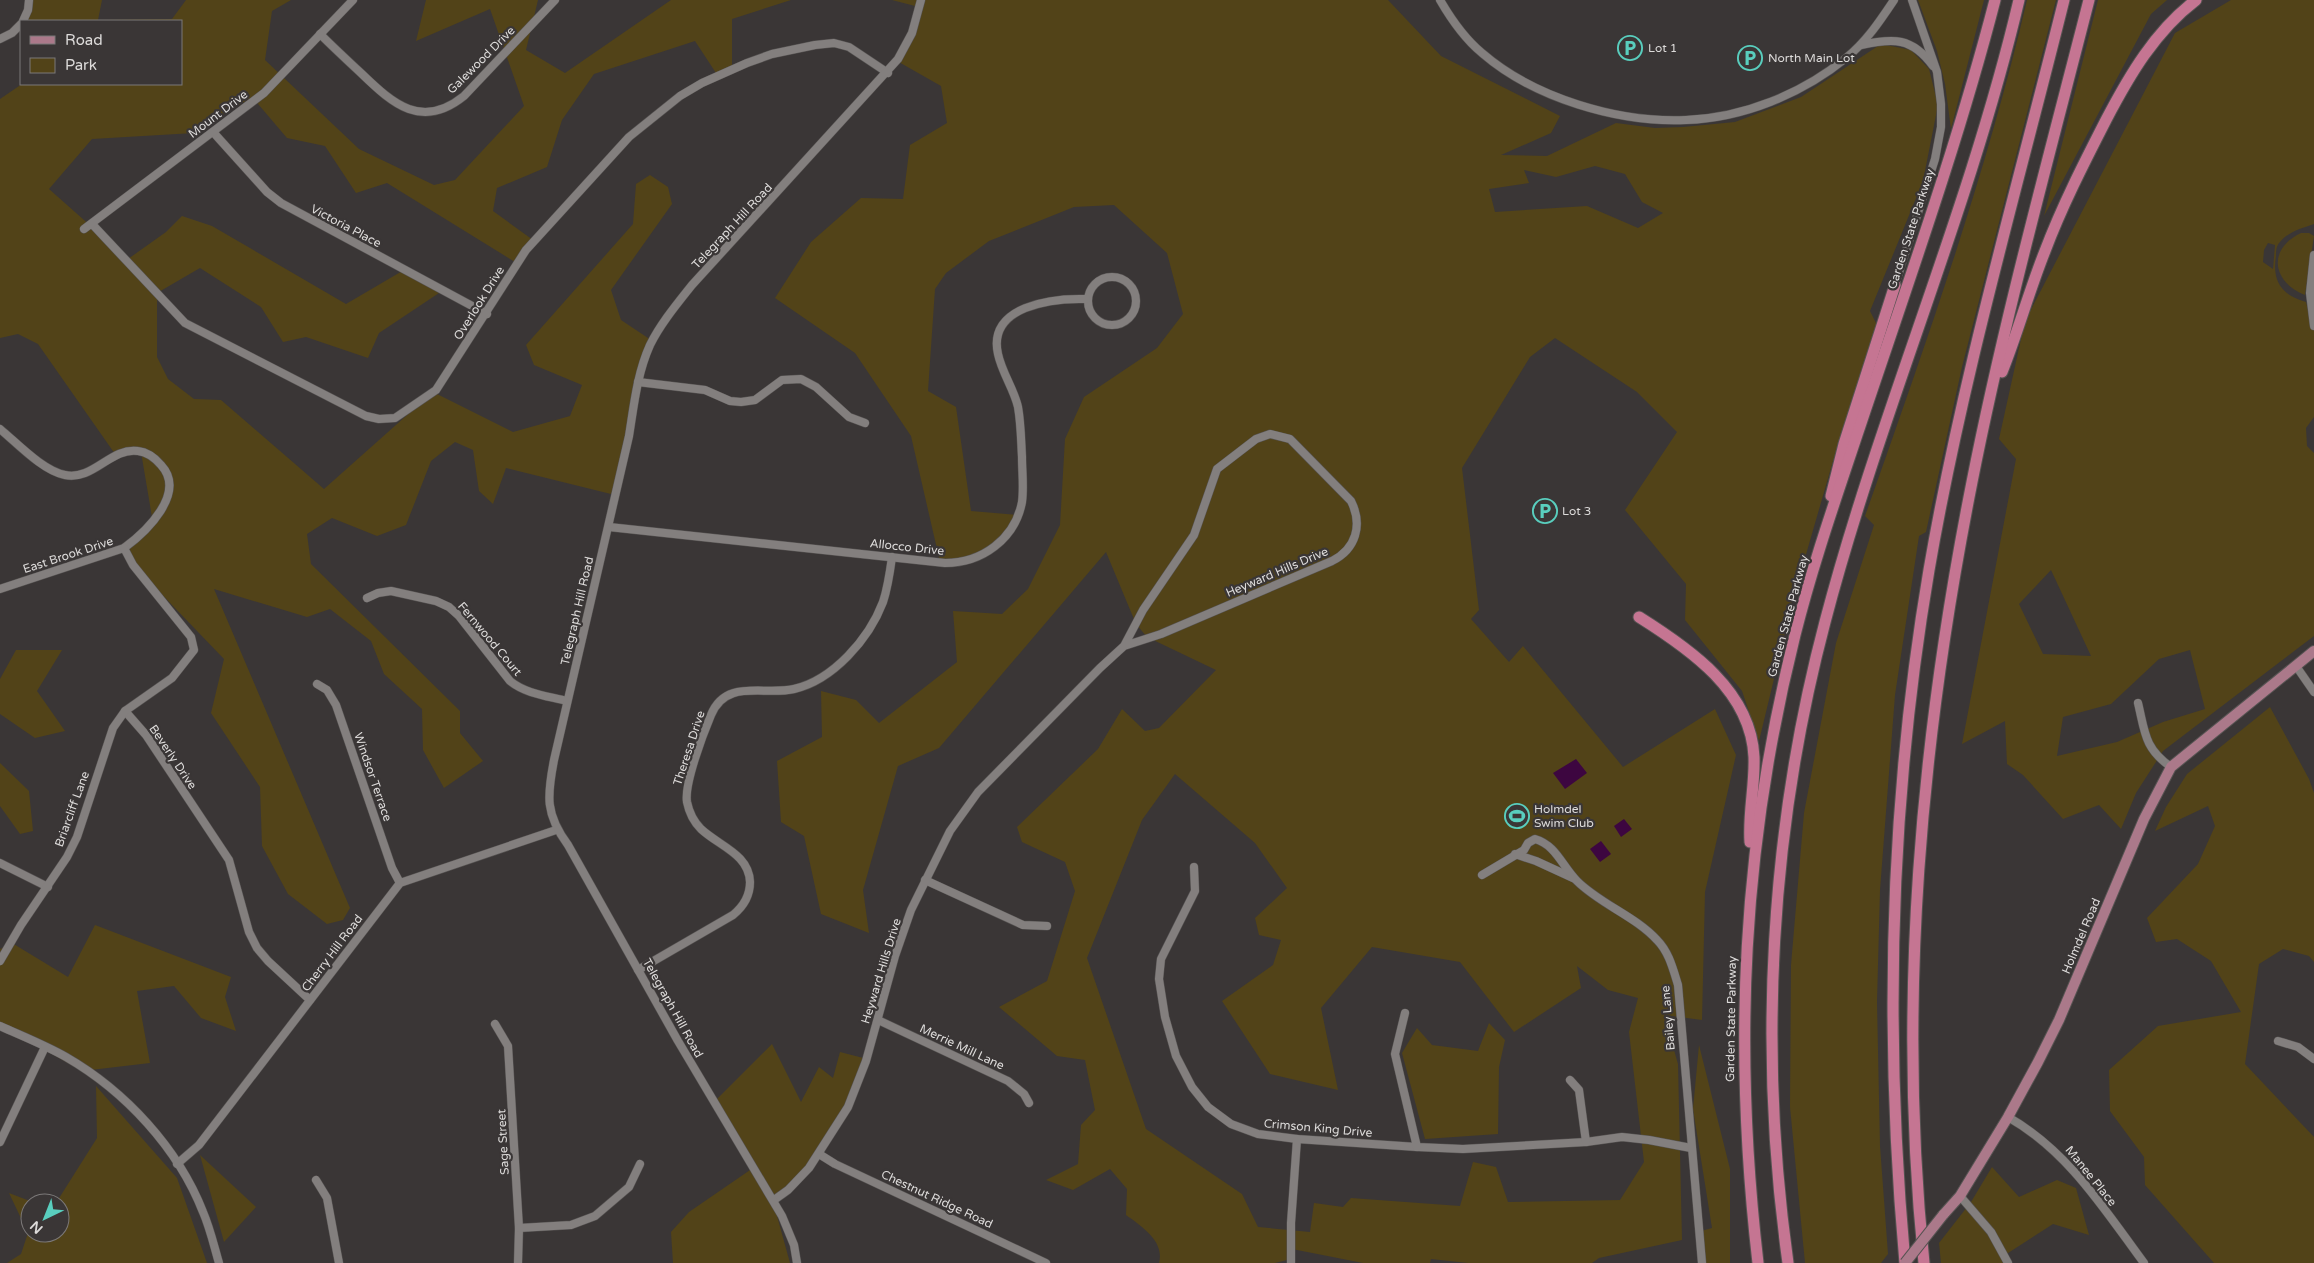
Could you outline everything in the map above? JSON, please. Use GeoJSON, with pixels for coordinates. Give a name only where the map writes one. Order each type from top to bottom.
{"type":"FeatureCollection","features":[{"type":"Feature","properties":{"kind":"highway","name":"Garden State Parkway"},"geometry":{"type":"LineString","coordinates":[[1758,1263],[1747,1158],[1743,1052],[1745,971],[1752,867],[1763,787],[1802,606],[1945,170],[1974,77],[1995,0]]}},
{"type":"Feature","properties":{"kind":"highway"},"geometry":{"type":"LineString","coordinates":[[1788,1263],[1775,1139],[1772,1002],[1776,918],[1781,865],[1799,739],[1819,647],[1840,568],[1980,143],[2019,0]]}},
{"type":"Feature","properties":{"kind":"highway"},"geometry":{"type":"LineString","coordinates":[[1905,1263],[1894,1114],[1892,986],[1898,830],[1914,674],[1933,547],[1959,420],[2064,0]]}},
{"type":"Feature","properties":{"kind":"highway"},"geometry":{"type":"LineString","coordinates":[[1924,1263],[1914,1130],[1914,956],[1920,842],[1931,739],[1948,618],[1989,404],[2022,260],[2089,0]]}},
{"type":"Feature","properties":{"kind":"highway"},"geometry":{"type":"LineString","coordinates":[[1989,404],[2010,352],[2045,250],[2089,153],[2121,93],[2145,54],[2166,27],[2196,0]]}},
{"type":"Feature","properties":{"kind":"highway"},"geometry":{"type":"LineString","coordinates":[[1826,530],[1833,482],[1895,285]]}},
{"type":"Feature","properties":{"kind":"highway"},"geometry":{"type":"LineString","coordinates":[[1639,617],[1709,668],[1730,692],[1742,712],[1754,752],[1749,826],[1752,867]]}},
{"type":"Feature","properties":{"kind":"main road","name":"Holmdel Road"},"geometry":{"type":"LineString","coordinates":[[1905,1263],[1960,1196],[2008,1117],[2059,1020],[2144,819],[2171,767],[2314,651]]}},
{"type":"Feature","properties":{"kind":"street"},"geometry":{"type":"LineString","coordinates":[[23,20],[29,0]]}},
{"type":"Feature","properties":{"kind":"street","name":"Mount Drive"},"geometry":{"type":"LineString","coordinates":[[84,229],[264,93],[352,0]]}},
{"type":"Feature","properties":{"kind":"street","name":"Galewood Drive"},"geometry":{"type":"LineString","coordinates":[[320,34],[396,104],[415,111],[434,111],[450,106],[464,96],[555,0]]}},
{"type":"Feature","properties":{"kind":"street","name":"Telegraph Hill Road"},"geometry":{"type":"LineString","coordinates":[[797,1263],[790,1234],[774,1200],[741,1148],[568,845],[556,830],[547,798],[629,436],[638,382],[650,345],[671,311],[692,285],[888,73],[909,41],[916,24],[921,0]]}},
{"type":"Feature","properties":{"kind":"street"},"geometry":{"type":"LineString","coordinates":[[1440,0],[1471,43],[1498,66],[1562,99],[1614,115],[1687,120],[1741,112],[1794,91],[1817,78],[1846,58],[1860,45],[1894,0]]}},
{"type":"Feature","properties":{"kind":"street"},"geometry":{"type":"LineString","coordinates":[[1895,285],[1938,144],[1942,104],[1937,72],[1912,0]]}},
{"type":"Feature","properties":{"kind":"street"},"geometry":{"type":"LineString","coordinates":[[0,39],[12,33],[20,25]]}},
{"type":"Feature","properties":{"kind":"street"},"geometry":{"type":"LineString","coordinates":[[1860,45],[1891,40],[1902,41],[1923,54],[1937,72]]}},
{"type":"Feature","properties":{"kind":"street","name":"Overlook Drive"},"geometry":{"type":"LineString","coordinates":[[92,224],[186,323],[372,418],[385,420],[395,418],[436,390],[526,250],[623,144],[660,111],[702,83],[732,69],[772,54],[797,48],[828,44],[849,47],[888,73]]}},
{"type":"Feature","properties":{"kind":"street","name":"Victoria Place"},"geometry":{"type":"LineString","coordinates":[[213,132],[267,192],[281,203],[486,314]]}},
{"type":"Feature","properties":{"kind":"street"},"geometry":{"type":"LineString","coordinates":[[2314,255],[2310,293],[2314,326]]}},
{"type":"Feature","properties":{"kind":"street"},"geometry":{"type":"LineString","coordinates":[[1113,277],[1120,278],[1134,290],[1136,308],[1129,319],[1119,325],[1109,325],[1098,322],[1093,316],[1086,299],[1097,282],[1113,277]]}},
{"type":"Feature","properties":{"kind":"street","name":"Allocco Drive"},"geometry":{"type":"LineString","coordinates":[[609,527],[945,563],[966,561],[988,552],[1010,530],[1019,514],[1023,496],[1020,429],[1014,393],[998,353],[1000,329],[1010,316],[1024,307],[1086,299]]}},
{"type":"Feature","properties":{"kind":"street"},"geometry":{"type":"LineString","coordinates":[[638,382],[704,390],[730,401],[741,402],[755,400],[782,380],[801,380],[816,387],[848,417],[865,423]]}},
{"type":"Feature","properties":{"kind":"street","name":"East Brook Drive"},"geometry":{"type":"LineString","coordinates":[[0,430],[48,468],[62,475],[86,473],[125,451],[143,452],[157,460],[166,472],[169,480],[168,495],[163,507],[150,524],[124,548],[0,590]]}},
{"type":"Feature","properties":{"kind":"street","name":"Heyward Hills Drive"},"geometry":{"type":"LineString","coordinates":[[774,1200],[791,1187],[819,1154],[839,1123],[854,1094],[878,1020],[901,936],[925,880],[950,831],[978,792],[1124,646],[1143,610],[1194,535],[1217,469],[1256,439],[1270,434],[1290,439],[1352,501],[1357,514],[1357,530],[1349,548],[1337,558],[1161,634],[1124,646]]}},
{"type":"Feature","properties":{"kind":"street"},"geometry":{"type":"LineString","coordinates":[[124,548],[133,565],[191,637],[194,646],[192,655],[172,678],[125,711]]}},
{"type":"Feature","properties":{"kind":"street","name":"Theresa Drive"},"geometry":{"type":"LineString","coordinates":[[638,970],[733,914],[745,903],[749,894],[750,878],[742,860],[699,828],[687,802],[688,782],[715,707],[724,697],[738,690],[775,692],[793,689],[815,682],[835,668],[868,630],[878,613],[886,589],[892,557]]}},
{"type":"Feature","properties":{"kind":"street","name":"Fernwood Court"},"geometry":{"type":"LineString","coordinates":[[367,598],[378,593],[391,591],[444,604],[459,616],[510,681],[517,687],[568,701]]}},
{"type":"Feature","properties":{"kind":"street"},"geometry":{"type":"LineString","coordinates":[[2296,666],[2314,692]]}},
{"type":"Feature","properties":{"kind":"street","name":"Windsor Terrace"},"geometry":{"type":"LineString","coordinates":[[318,684],[327,690],[336,705],[392,868],[400,883]]}},
{"type":"Feature","properties":{"kind":"street"},"geometry":{"type":"LineString","coordinates":[[2138,703],[2149,745],[2158,757],[2171,767]]}},
{"type":"Feature","properties":{"kind":"street","name":"Briarcliff Lane"},"geometry":{"type":"LineString","coordinates":[[0,961],[21,925],[67,857],[77,837],[112,728],[125,711]]}},
{"type":"Feature","properties":{"kind":"street","name":"Beverly Drive"},"geometry":{"type":"LineString","coordinates":[[125,711],[146,735],[230,860],[249,932],[257,948],[268,961],[310,1000]]}},
{"type":"Feature","properties":{"kind":"street"},"geometry":{"type":"LineString","coordinates":[[400,883],[556,830]]}},
{"type":"Feature","properties":{"kind":"street","name":"Bailey Lane"},"geometry":{"type":"LineString","coordinates":[[1482,875],[1524,850],[1528,843],[1534,839],[1544,842],[1554,850],[1577,881],[1658,940],[1671,961],[1678,985],[1702,1263]]}},
{"type":"Feature","properties":{"kind":"street"},"geometry":{"type":"LineString","coordinates":[[1515,854],[1566,874],[1577,881]]}},
{"type":"Feature","properties":{"kind":"street"},"geometry":{"type":"LineString","coordinates":[[0,863],[48,887]]}},
{"type":"Feature","properties":{"kind":"street","name":"Crimson King Drive"},"geometry":{"type":"LineString","coordinates":[[1194,868],[1195,891],[1161,959],[1159,979],[1165,1017],[1176,1056],[1192,1087],[1208,1107],[1231,1124],[1258,1134],[1297,1139],[1417,1147],[1463,1149],[1586,1142],[1622,1137],[1691,1148]]}},
{"type":"Feature","properties":{"kind":"street"},"geometry":{"type":"LineString","coordinates":[[925,880],[1023,926],[1047,926]]}},
{"type":"Feature","properties":{"kind":"street","name":"Cherry Hill Road"},"geometry":{"type":"LineString","coordinates":[[177,1164],[199,1145],[400,883]]}},
{"type":"Feature","properties":{"kind":"street"},"geometry":{"type":"LineString","coordinates":[[1406,1013],[1395,1054],[1417,1147]]}},
{"type":"Feature","properties":{"kind":"street","name":"Merrie Mill Lane"},"geometry":{"type":"LineString","coordinates":[[878,1020],[1008,1081],[1024,1094],[1029,1103]]}},
{"type":"Feature","properties":{"kind":"street","name":"Sage Street"},"geometry":{"type":"LineString","coordinates":[[495,1024],[508,1046],[519,1228],[518,1263]]}},
{"type":"Feature","properties":{"kind":"street"},"geometry":{"type":"LineString","coordinates":[[0,1026],[45,1047],[83,1068],[123,1099],[150,1127],[177,1164],[203,1212],[219,1263]]}},
{"type":"Feature","properties":{"kind":"street"},"geometry":{"type":"LineString","coordinates":[[2278,1041],[2298,1048],[2314,1059]]}},
{"type":"Feature","properties":{"kind":"street"},"geometry":{"type":"LineString","coordinates":[[0,1142],[45,1047]]}},
{"type":"Feature","properties":{"kind":"street"},"geometry":{"type":"LineString","coordinates":[[1570,1080],[1579,1090],[1586,1142]]}},
{"type":"Feature","properties":{"kind":"street","name":"Manee Place"},"geometry":{"type":"LineString","coordinates":[[2008,1117],[2044,1140],[2067,1162],[2144,1263]]}},
{"type":"Feature","properties":{"kind":"street"},"geometry":{"type":"LineString","coordinates":[[1291,1263],[1291,1223],[1297,1139]]}},
{"type":"Feature","properties":{"kind":"street","name":"Chestnut Ridge Road"},"geometry":{"type":"LineString","coordinates":[[819,1154],[835,1164],[1046,1263]]}},
{"type":"Feature","properties":{"kind":"street"},"geometry":{"type":"LineString","coordinates":[[519,1228],[571,1225],[594,1216],[629,1188],[640,1164]]}},
{"type":"Feature","properties":{"kind":"street"},"geometry":{"type":"LineString","coordinates":[[316,1180],[327,1198],[339,1263]]}},
{"type":"Feature","properties":{"kind":"street"},"geometry":{"type":"LineString","coordinates":[[1960,1196],[1991,1232],[2008,1263]]}},
{"type":"Feature","properties":{"kind":"green space"},"geometry":{"type":"Polygon","coordinates":[[[32,0],[102,0],[98,20],[23,20],[32,0]]]}},
{"type":"Feature","properties":{"kind":"green space"},"geometry":{"type":"Polygon","coordinates":[[[186,0],[291,0],[272,11],[265,60],[359,149],[434,185],[455,180],[524,106],[490,9],[416,41],[426,0],[538,0],[526,50],[565,73],[671,0],[791,0],[732,19],[732,67],[716,73],[695,41],[594,74],[562,120],[547,167],[497,188],[493,211],[533,240],[515,262],[387,183],[356,193],[325,146],[287,138],[252,97],[194,133],[92,139],[49,189],[128,259],[166,232],[182,216],[212,226],[346,304],[404,270],[439,293],[379,333],[368,358],[306,337],[283,342],[261,307],[200,268],[157,293],[157,357],[168,379],[194,399],[221,400],[324,489],[433,392],[513,432],[570,416],[582,385],[534,365],[526,345],[633,224],[636,184],[650,175],[668,187],[672,204],[611,290],[621,320],[651,340],[619,496],[506,468],[493,504],[479,491],[473,450],[455,442],[431,461],[406,525],[377,536],[332,518],[307,534],[311,564],[460,711],[460,733],[483,761],[444,788],[423,750],[422,709],[384,674],[371,641],[330,609],[307,617],[214,589],[350,908],[343,920],[327,924],[288,894],[262,846],[260,787],[211,713],[224,659],[122,553],[152,517],[141,452],[115,454],[38,344],[18,334],[0,338],[0,99],[21,85],[182,85],[182,20],[98,20],[172,19],[186,0]]]}},
{"type":"Feature","properties":{"kind":"green space"},"geometry":{"type":"Polygon","coordinates":[[[892,0],[1388,0],[1441,56],[1560,116],[1551,133],[1501,155],[1547,156],[1616,123],[1655,128],[1735,122],[1801,97],[1881,44],[1911,50],[1929,69],[1938,105],[1923,181],[1870,311],[1877,325],[1833,461],[1794,596],[1759,741],[1742,691],[1685,620],[1686,584],[1625,510],[1677,432],[1637,392],[1555,338],[1530,357],[1462,468],[1479,610],[1471,619],[1509,662],[1523,646],[1623,767],[1715,709],[1736,755],[1705,892],[1702,1020],[1664,1015],[1678,1064],[1682,1240],[1599,1258],[1592,1263],[1468,1263],[1431,1259],[1430,1263],[1363,1263],[1292,1249],[1291,1259],[1275,1263],[1159,1263],[1160,1255],[1155,1241],[1145,1229],[1126,1215],[1127,1189],[1110,1169],[1073,1190],[1046,1180],[1078,1164],[1081,1125],[1095,1110],[1085,1060],[1057,1056],[999,1007],[1047,981],[1075,891],[1065,862],[1022,842],[1017,827],[1098,749],[1122,709],[1145,731],[1159,728],[1216,670],[1147,637],[1136,624],[1106,552],[939,748],[898,766],[863,890],[869,933],[821,914],[804,836],[781,822],[777,761],[822,737],[821,691],[856,700],[879,723],[957,662],[953,611],[1002,614],[1028,589],[1060,525],[1065,439],[1084,397],[1157,348],[1183,314],[1167,253],[1114,205],[1074,207],[989,241],[946,273],[935,289],[928,391],[956,407],[971,511],[1018,515],[985,555],[940,562],[911,436],[855,353],[775,298],[811,242],[861,198],[903,199],[910,145],[947,123],[941,86],[897,61],[919,7],[892,0]],[[1595,166],[1556,177],[1524,170],[1529,183],[1489,189],[1495,212],[1587,206],[1638,228],[1663,213],[1642,202],[1625,174],[1595,166]],[[1175,774],[1142,820],[1087,958],[1146,1129],[1242,1194],[1258,1227],[1310,1232],[1314,1203],[1343,1207],[1351,1198],[1460,1206],[1473,1162],[1496,1167],[1508,1202],[1620,1200],[1644,1162],[1629,1032],[1638,998],[1608,990],[1577,966],[1581,988],[1514,1032],[1460,962],[1372,947],[1321,1008],[1338,1090],[1270,1074],[1222,1001],[1273,965],[1281,940],[1259,935],[1255,918],[1287,888],[1255,843],[1175,774]]]}},
{"type":"Feature","properties":{"kind":"green space"},"geometry":{"type":"Polygon","coordinates":[[[1918,0],[1984,0],[1951,129],[1945,84],[1937,51],[1918,0]]]}},
{"type":"Feature","properties":{"kind":"green space"},"geometry":{"type":"Polygon","coordinates":[[[2027,0],[2056,0],[1962,367],[1926,532],[1919,536],[1895,695],[1880,890],[1877,1002],[1880,1146],[1888,1254],[1881,1263],[1805,1263],[1790,1107],[1791,965],[1804,813],[1836,643],[1874,525],[1865,516],[1932,324],[1974,196],[2011,66],[2027,0]]]}},
{"type":"Feature","properties":{"kind":"green space"},"geometry":{"type":"Polygon","coordinates":[[[2098,0],[2167,0],[2151,14],[2044,216],[2098,0]]]}},
{"type":"Feature","properties":{"kind":"green space"},"geometry":{"type":"Polygon","coordinates":[[[2231,0],[2314,0],[2314,224],[2287,236],[2279,244],[2276,250],[2275,273],[2284,291],[2306,302],[2309,314],[2314,311],[2314,417],[2306,428],[2307,446],[2314,453],[2314,636],[2163,751],[2136,793],[2121,829],[2099,805],[2063,819],[2023,775],[2007,764],[2005,721],[1962,744],[2016,459],[1999,439],[2025,321],[2175,33],[2231,0]],[[2268,243],[2264,250],[2263,262],[2273,269],[2275,245],[2268,243]],[[2051,570],[2019,604],[2043,654],[2091,656],[2051,570]],[[2190,650],[2159,659],[2111,704],[2063,717],[2057,756],[2117,742],[2163,722],[2205,709],[2190,650]]]}},
{"type":"Feature","properties":{"kind":"green space"},"geometry":{"type":"Polygon","coordinates":[[[2301,233],[2309,233],[2314,236],[2305,295],[2286,282],[2280,274],[2278,265],[2279,256],[2283,248],[2290,240],[2301,233]]]}},
{"type":"Feature","properties":{"kind":"green space"},"geometry":{"type":"Polygon","coordinates":[[[16,650],[62,650],[37,691],[65,731],[35,738],[0,714],[0,679],[16,650]]]}},
{"type":"Feature","properties":{"kind":"green space"},"geometry":{"type":"Polygon","coordinates":[[[2270,707],[2309,779],[2314,793],[2314,962],[2309,956],[2283,949],[2259,964],[2245,1064],[2314,1137],[2314,1263],[2214,1263],[2145,1185],[2144,1157],[2110,1111],[2109,1070],[2158,1026],[2241,1012],[2211,961],[2177,939],[2156,942],[2147,918],[2198,864],[2215,826],[2208,806],[2155,831],[2166,807],[2187,774],[2270,707]]]}},
{"type":"Feature","properties":{"kind":"green space"},"geometry":{"type":"Polygon","coordinates":[[[0,763],[29,791],[33,831],[20,834],[0,806],[0,763]]]}},
{"type":"Feature","properties":{"kind":"green space"},"geometry":{"type":"Polygon","coordinates":[[[95,925],[231,977],[225,997],[236,1031],[201,1018],[174,986],[137,991],[150,1063],[82,1071],[0,1025],[0,949],[12,943],[68,977],[95,925]]]}},
{"type":"Feature","properties":{"kind":"green space"},"geometry":{"type":"Polygon","coordinates":[[[1489,1023],[1505,1040],[1499,1067],[1498,1134],[1425,1139],[1402,1053],[1417,1028],[1432,1045],[1478,1051],[1489,1023]]]}},
{"type":"Feature","properties":{"kind":"green space"},"geometry":{"type":"Polygon","coordinates":[[[772,1044],[801,1102],[819,1067],[833,1078],[840,1052],[867,1059],[832,1138],[774,1205],[790,1263],[673,1263],[671,1232],[689,1212],[753,1168],[713,1103],[772,1044]]]}},
{"type":"Feature","properties":{"kind":"green space"},"geometry":{"type":"Polygon","coordinates":[[[1699,1045],[1730,1169],[1730,1263],[1704,1263],[1701,1231],[1712,1228],[1693,1109],[1699,1045]]]}},
{"type":"Feature","properties":{"kind":"green space"},"geometry":{"type":"Polygon","coordinates":[[[96,1086],[177,1178],[207,1263],[7,1263],[21,1254],[25,1243],[70,1243],[70,1193],[62,1193],[97,1138],[96,1086]]]}},
{"type":"Feature","properties":{"kind":"green space"},"geometry":{"type":"Polygon","coordinates":[[[200,1155],[256,1207],[224,1242],[200,1155]]]}},
{"type":"Feature","properties":{"kind":"green space"},"geometry":{"type":"Polygon","coordinates":[[[1992,1167],[2019,1197],[2057,1180],[2076,1188],[2089,1235],[2053,1224],[2005,1255],[2008,1263],[1941,1263],[1939,1243],[1971,1202],[1992,1167]]]}},
{"type":"Feature","properties":{"kind":"green space"},"geometry":{"type":"Polygon","coordinates":[[[9,1193],[20,1197],[20,1216],[9,1193]]]}},
{"type":"Feature","properties":{"kind":"shaded area"},"geometry":{"type":"Polygon","coordinates":[[[1576,759],[1587,773],[1565,789],[1553,773],[1576,759]]]}},
{"type":"Feature","properties":{"kind":"shaded area"},"geometry":{"type":"Polygon","coordinates":[[[1624,819],[1632,829],[1621,837],[1614,826],[1624,819]]]}},
{"type":"Feature","properties":{"kind":"shaded area"},"geometry":{"type":"Polygon","coordinates":[[[1601,841],[1611,854],[1600,862],[1590,849],[1601,841]]]}},
{"type":"Feature","properties":{"kind":"place","name":"Lot 1"},"geometry":{"type":"Point","coordinates":[1630,48]}},
{"type":"Feature","properties":{"kind":"place","name":"North Main Lot"},"geometry":{"type":"Point","coordinates":[1750,58]}},
{"type":"Feature","properties":{"kind":"place","name":"Lot 3"},"geometry":{"type":"Point","coordinates":[1545,511]}},
{"type":"Feature","properties":{"kind":"place","name":"Holmdel Swim Club"},"geometry":{"type":"Point","coordinates":[1517,816]}}]}
